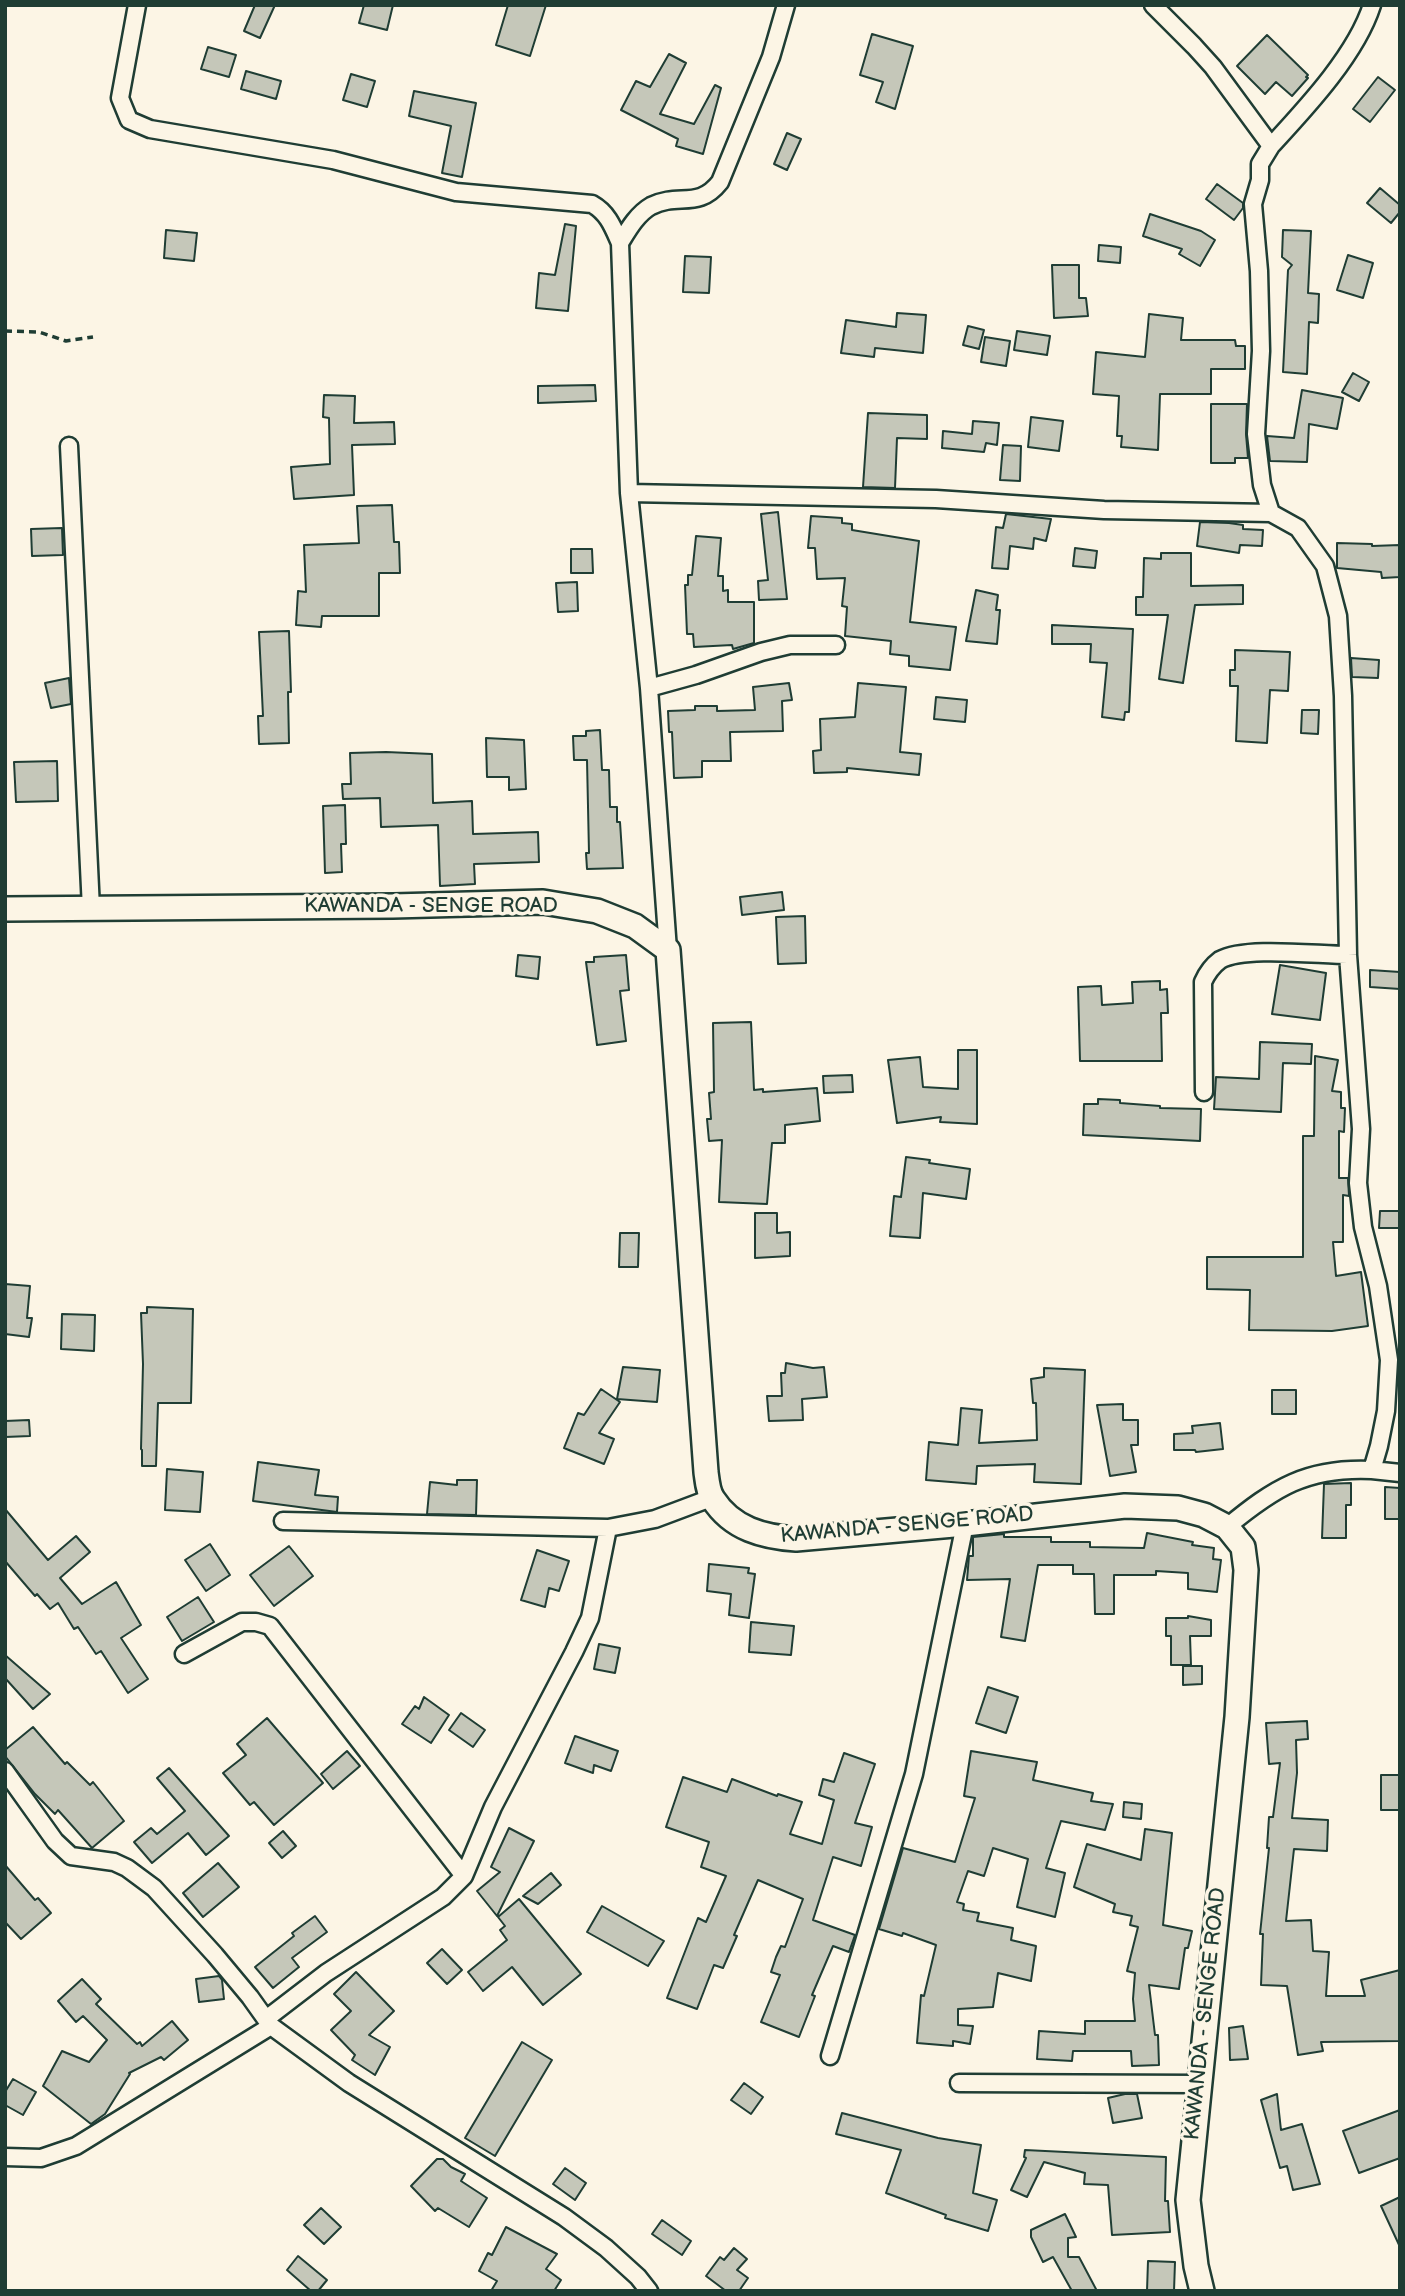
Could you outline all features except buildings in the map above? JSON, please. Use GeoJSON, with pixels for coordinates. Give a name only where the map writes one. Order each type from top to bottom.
{"type":"FeatureCollection","features":[{"type":"Feature","properties":{"kind":"street"},"geometry":{"type":"LineString","coordinates":[[137,5],[120,98],[129,120],[150,130],[333,160],[456,192],[593,204],[603,210],[620,243],[629,494],[649,688],[706,1472],[711,1498],[655,1519],[608,1528],[283,1521]]}},
{"type":"Feature","properties":{"kind":"street"},"geometry":{"type":"LineString","coordinates":[[620,243],[632,223],[650,206],[675,199],[698,200],[711,194],[720,182],[771,57],[786,5]]}},
{"type":"Feature","properties":{"kind":"street"},"geometry":{"type":"LineString","coordinates":[[1153,5],[1213,67],[1271,146]]}},
{"type":"Feature","properties":{"kind":"street"},"geometry":{"type":"LineString","coordinates":[[1271,513],[1262,485],[1256,434],[1261,351],[1259,271],[1253,204],[1260,180],[1261,164],[1271,146],[1351,49],[1364,29],[1372,5]]}},
{"type":"Feature","properties":{"kind":"street"},"geometry":{"type":"LineString","coordinates":[[68,446],[91,909]]}},
{"type":"Feature","properties":{"kind":"street"},"geometry":{"type":"LineString","coordinates":[[629,494],[936,499],[1104,510],[1271,513],[1298,528],[1325,566],[1338,616],[1343,696],[1348,956],[1361,1129],[1358,1183],[1389,1360],[1386,1411],[1372,1470]]}},
{"type":"Feature","properties":{"kind":"street"},"geometry":{"type":"LineString","coordinates":[[649,688],[696,676],[761,652],[790,645],[836,645]]}},
{"type":"Feature","properties":{"kind":"street","name":"KAWANDA - SENGE ROAD"},"geometry":{"type":"LineString","coordinates":[[5,909],[351,907],[542,902],[597,911],[635,926],[668,950]]}},
{"type":"Feature","properties":{"kind":"street"},"geometry":{"type":"LineString","coordinates":[[1204,1092],[1203,982],[1208,971],[1220,961],[1241,953],[1348,956]]}},
{"type":"Feature","properties":{"kind":"street"},"geometry":{"type":"LineString","coordinates":[[1227,1527],[1283,1485],[1350,1469],[1400,1473]]}},
{"type":"Feature","properties":{"kind":"street","name":"KAWANDA - SENGE ROAD"},"geometry":{"type":"LineString","coordinates":[[711,1498],[729,1518],[753,1532],[771,1537],[796,1539],[1125,1506],[1178,1508],[1204,1515],[1227,1527],[1242,1547],[1246,1570],[1237,1717],[1188,2200],[1196,2266],[1202,2291]]}},
{"type":"Feature","properties":{"kind":"street"},"geometry":{"type":"LineString","coordinates":[[830,2056],[914,1774],[965,1524]]}},
{"type":"Feature","properties":{"kind":"street"},"geometry":{"type":"LineString","coordinates":[[5,2157],[41,2158],[76,2146],[268,2022],[326,1973],[443,1897],[464,1876],[494,1807],[575,1653],[590,1618],[608,1528]]}},
{"type":"Feature","properties":{"kind":"street"},"geometry":{"type":"LineString","coordinates":[[184,1654],[242,1622],[270,1626],[464,1876]]}},
{"type":"Feature","properties":{"kind":"street"},"geometry":{"type":"LineString","coordinates":[[5,1772],[55,1841],[71,1856],[114,1862],[154,1888],[215,1955],[268,2022],[349,2082],[564,2217],[606,2248],[638,2277],[649,2291]]}},
{"type":"Feature","properties":{"kind":"street"},"geometry":{"type":"LineString","coordinates":[[959,2083],[1198,2084]]}},
{"type":"Feature","properties":{"kind":"path"},"geometry":{"type":"LineString","coordinates":[[5,331],[39,332],[66,341],[93,337]]}}]}
